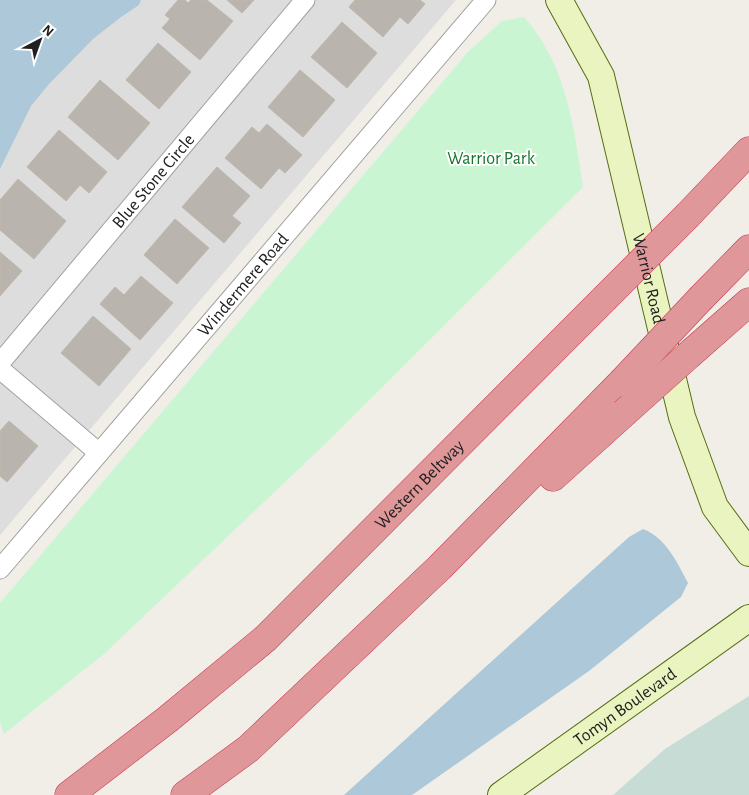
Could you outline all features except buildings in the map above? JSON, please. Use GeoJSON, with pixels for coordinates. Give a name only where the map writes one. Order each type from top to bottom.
{"type":"FeatureCollection","features":[{"type":"Feature","properties":{"kind":"highway","name":"Western Beltway"},"geometry":{"type":"LineString","coordinates":[[69,795],[168,719],[266,638],[688,215],[749,151]]}},
{"type":"Feature","properties":{"kind":"highway"},"geometry":{"type":"LineString","coordinates":[[248,749],[440,567],[749,250]]}},
{"type":"Feature","properties":{"kind":"highway"},"geometry":{"type":"LineString","coordinates":[[185,795],[248,749],[749,302]]}},
{"type":"Feature","properties":{"kind":"street","name":"Blue Stone Circle"},"geometry":{"type":"LineString","coordinates":[[0,363],[305,0]]}},
{"type":"Feature","properties":{"kind":"street","name":"Windermere Road"},"geometry":{"type":"LineString","coordinates":[[0,569],[486,0]]}},
{"type":"Feature","properties":{"kind":"street","name":"Warrior Road"},"geometry":{"type":"LineString","coordinates":[[559,0],[602,76],[682,417],[715,507],[749,553]]}},
{"type":"Feature","properties":{"kind":"street"},"geometry":{"type":"LineString","coordinates":[[0,369],[99,453]]}},
{"type":"Feature","properties":{"kind":"street","name":"Tomyn Boulevard"},"geometry":{"type":"LineString","coordinates":[[501,795],[749,618]]}},
{"type":"Feature","properties":{"kind":"shaded area"},"geometry":{"type":"Polygon","coordinates":[[[0,0],[456,0],[0,535],[0,0]]]}},
{"type":"Feature","properties":{"kind":"shaded area"},"geometry":{"type":"Polygon","coordinates":[[[0,0],[141,0],[139,5],[93,39],[49,84],[31,106],[0,169],[0,0]]]}},
{"type":"Feature","properties":{"kind":"shaded area"},"geometry":{"type":"Polygon","coordinates":[[[643,529],[658,538],[680,567],[688,583],[681,597],[589,671],[412,795],[344,795],[629,537],[643,529]]]}},
{"type":"Feature","properties":{"kind":"shaded area"},"geometry":{"type":"Polygon","coordinates":[[[749,696],[749,795],[613,795],[665,749],[749,696]]]}},
{"type":"Feature","properties":{"kind":"green space","name":"Warrior Park"},"geometry":{"type":"Polygon","coordinates":[[[524,17],[547,49],[563,87],[577,147],[583,187],[324,445],[105,653],[4,734],[0,722],[0,603],[468,52],[502,21],[524,17]]]}}]}
